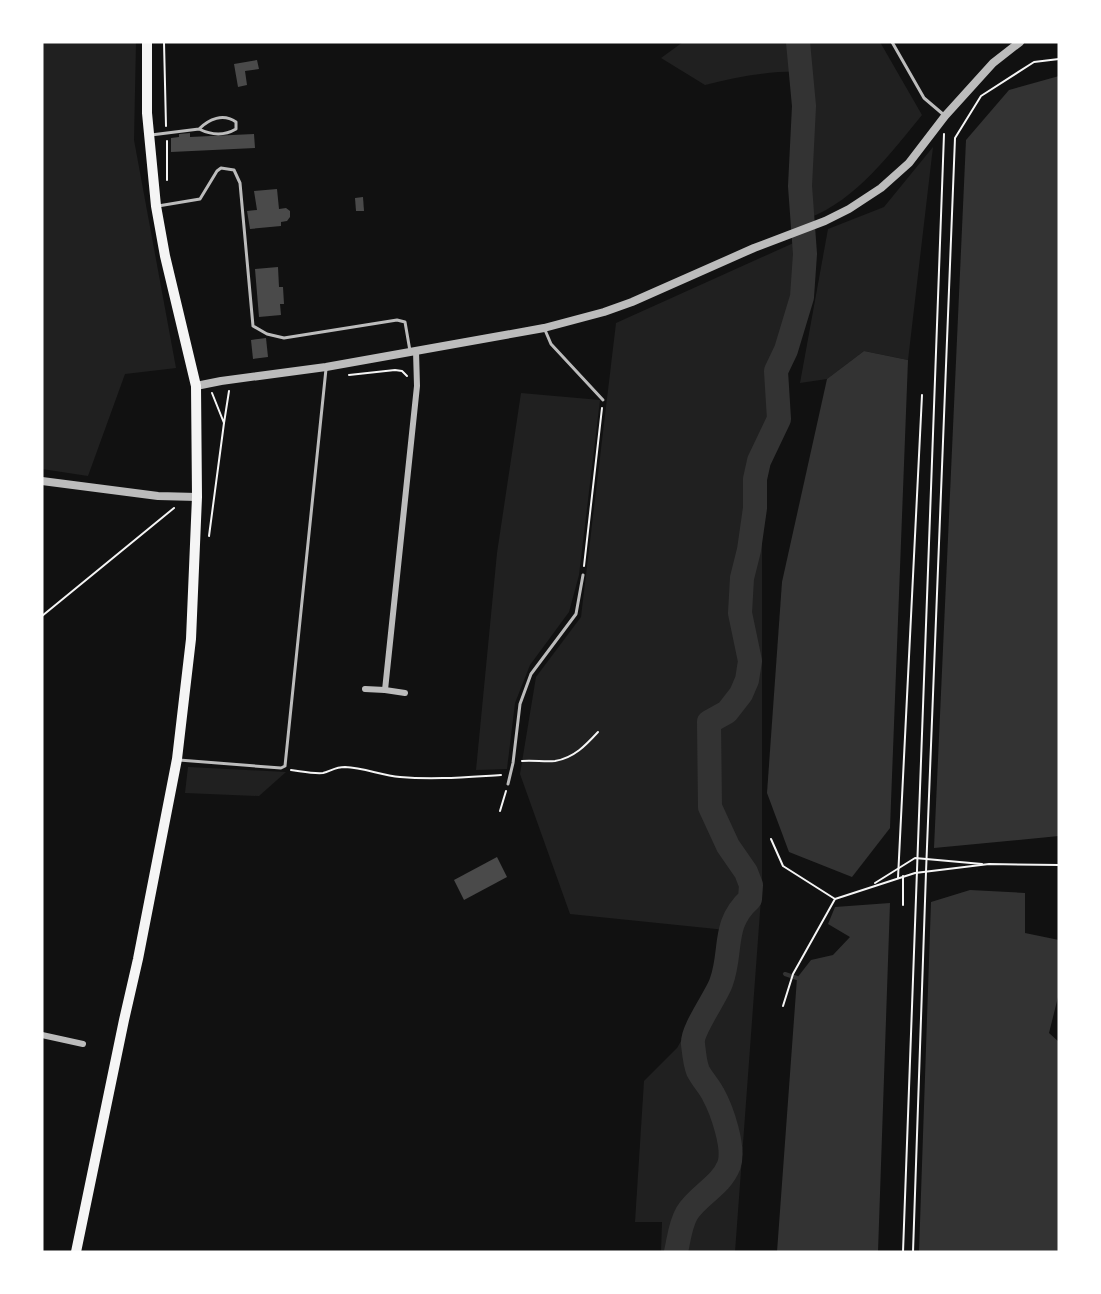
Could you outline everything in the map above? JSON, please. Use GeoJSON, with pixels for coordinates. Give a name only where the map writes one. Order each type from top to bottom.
{"type":"FeatureCollection","features":[{"type":"Feature","properties":{"kind":"main road"},"geometry":{"type":"LineString","coordinates":[[76,1252],[138,959],[177,759],[189,659],[195,557],[196,386],[165,256],[155,201],[147,113],[147,42]]}},
{"type":"Feature","properties":{"kind":"street"},"geometry":{"type":"LineString","coordinates":[[196,386],[326,367],[544,328],[604,312],[825,221],[849,209],[888,182],[909,163],[945,116],[993,63],[1020,42]]}},
{"type":"Feature","properties":{"kind":"street"},"geometry":{"type":"LineString","coordinates":[[385,690],[417,386],[413,352]]}},
{"type":"Feature","properties":{"kind":"street"},"geometry":{"type":"LineString","coordinates":[[42,481],[158,496],[197,497]]}},
{"type":"Feature","properties":{"kind":"street"},"geometry":{"type":"LineString","coordinates":[[365,689],[405,693]]}},
{"type":"Feature","properties":{"kind":"street"},"geometry":{"type":"LineString","coordinates":[[42,1035],[83,1044]]}},
{"type":"Feature","properties":{"kind":"lane"},"geometry":{"type":"LineString","coordinates":[[892,42],[924,98],[945,116]]}},
{"type":"Feature","properties":{"kind":"lane"},"geometry":{"type":"LineString","coordinates":[[149,135],[199,129],[209,134],[229,133],[236,129],[236,122],[230,118],[219,117],[207,121],[199,129]]}},
{"type":"Feature","properties":{"kind":"lane"},"geometry":{"type":"LineString","coordinates":[[155,201],[201,199],[217,171],[221,168],[234,170],[238,174],[240,183],[253,326],[267,334],[284,338],[396,320],[405,322],[413,352]]}},
{"type":"Feature","properties":{"kind":"lane"},"geometry":{"type":"LineString","coordinates":[[544,328],[551,344],[603,400]]}},
{"type":"Feature","properties":{"kind":"lane"},"geometry":{"type":"LineString","coordinates":[[177,759],[281,768],[285,766],[326,367]]}},
{"type":"Feature","properties":{"kind":"lane"},"geometry":{"type":"LineString","coordinates":[[508,784],[513,763],[520,704],[531,674],[576,614],[583,575]]}},
{"type":"Feature","properties":{"kind":"path"},"geometry":{"type":"LineString","coordinates":[[155,201],[168,178],[164,42]]}},
{"type":"Feature","properties":{"kind":"path"},"geometry":{"type":"LineString","coordinates":[[913,1252],[955,138],[981,96],[1034,62],[1059,60]]}},
{"type":"Feature","properties":{"kind":"path"},"geometry":{"type":"LineString","coordinates":[[903,1252],[945,116]]}},
{"type":"Feature","properties":{"kind":"path"},"geometry":{"type":"LineString","coordinates":[[348,375],[402,371],[417,386]]}},
{"type":"Feature","properties":{"kind":"path"},"geometry":{"type":"LineString","coordinates":[[196,386],[213,393],[224,423]]}},
{"type":"Feature","properties":{"kind":"path"},"geometry":{"type":"LineString","coordinates":[[195,557],[207,545],[229,390]]}},
{"type":"Feature","properties":{"kind":"path"},"geometry":{"type":"LineString","coordinates":[[898,878],[922,395]]}},
{"type":"Feature","properties":{"kind":"path"},"geometry":{"type":"LineString","coordinates":[[583,575],[603,400]]}},
{"type":"Feature","properties":{"kind":"path"},"geometry":{"type":"LineString","coordinates":[[42,616],[172,509]]}},
{"type":"Feature","properties":{"kind":"path"},"geometry":{"type":"LineString","coordinates":[[513,763],[535,760],[556,761],[580,752],[598,732]]}},
{"type":"Feature","properties":{"kind":"path"},"geometry":{"type":"LineString","coordinates":[[281,768],[323,773],[344,767],[397,776],[441,779],[510,774]]}},
{"type":"Feature","properties":{"kind":"path"},"geometry":{"type":"LineString","coordinates":[[500,811],[508,784]]}},
{"type":"Feature","properties":{"kind":"path"},"geometry":{"type":"LineString","coordinates":[[771,839],[783,866],[835,899]]}},
{"type":"Feature","properties":{"kind":"path"},"geometry":{"type":"LineString","coordinates":[[870,886],[918,858],[989,864],[1059,865]]}},
{"type":"Feature","properties":{"kind":"path"},"geometry":{"type":"LineString","coordinates":[[783,1006],[793,974],[835,899],[903,876],[989,864]]}},
{"type":"Feature","properties":{"kind":"path"},"geometry":{"type":"LineString","coordinates":[[903,876],[903,905]]}},
{"type":"Feature","properties":{"kind":"shaded area"},"geometry":{"type":"Polygon","coordinates":[[[42,42],[136,42],[134,140],[176,368],[125,374],[88,476],[42,469],[42,42]]]}},
{"type":"Feature","properties":{"kind":"shaded area"},"geometry":{"type":"Polygon","coordinates":[[[683,42],[880,42],[922,115],[885,160],[857,188],[826,210],[809,218],[808,72],[756,74],[705,85],[661,58],[683,42]]]}},
{"type":"Feature","properties":{"kind":"shaded area"},"geometry":{"type":"Polygon","coordinates":[[[1059,76],[1059,836],[934,848],[966,140],[1009,90],[1059,76]]]}},
{"type":"Feature","properties":{"kind":"shaded area"},"geometry":{"type":"Polygon","coordinates":[[[933,147],[908,360],[864,351],[827,379],[800,383],[828,229],[884,207],[933,147]]]}},
{"type":"Feature","properties":{"kind":"shaded area"},"geometry":{"type":"Polygon","coordinates":[[[798,241],[796,303],[772,371],[774,418],[751,476],[744,556],[762,530],[762,885],[735,1252],[661,1252],[662,1222],[635,1222],[644,1081],[677,1048],[717,979],[726,930],[570,914],[520,774],[536,677],[581,617],[616,323],[798,241]]]}},
{"type":"Feature","properties":{"kind":"shaded area"},"geometry":{"type":"Polygon","coordinates":[[[864,351],[908,360],[890,828],[852,877],[789,852],[767,793],[782,582],[827,379],[864,351]]]}},
{"type":"Feature","properties":{"kind":"shaded area"},"geometry":{"type":"Polygon","coordinates":[[[521,393],[600,400],[579,575],[569,612],[530,665],[515,703],[507,769],[476,770],[497,553],[521,393]]]}},
{"type":"Feature","properties":{"kind":"shaded area"},"geometry":{"type":"Polygon","coordinates":[[[188,767],[286,772],[259,796],[185,793],[188,767]]]}},
{"type":"Feature","properties":{"kind":"shaded area"},"geometry":{"type":"Polygon","coordinates":[[[970,890],[1025,893],[1025,933],[1059,940],[1059,993],[1049,1033],[1059,1042],[1059,1252],[919,1252],[931,902],[970,890]]]}},
{"type":"Feature","properties":{"kind":"shaded area"},"geometry":{"type":"Polygon","coordinates":[[[890,903],[878,1252],[777,1252],[797,978],[811,960],[833,955],[850,937],[828,924],[835,907],[890,903]]]}},
{"type":"Feature","properties":{"kind":"building"},"geometry":{"type":"Polygon","coordinates":[[[257,60],[259,69],[245,71],[247,85],[238,87],[234,64],[257,60]]]}},
{"type":"Feature","properties":{"kind":"building"},"geometry":{"type":"Polygon","coordinates":[[[190,133],[190,137],[254,134],[255,148],[171,152],[171,138],[179,137],[179,134],[190,133]]]}},
{"type":"Feature","properties":{"kind":"building"},"geometry":{"type":"Polygon","coordinates":[[[277,189],[279,209],[286,208],[290,211],[290,217],[287,221],[281,222],[281,226],[250,229],[247,211],[257,210],[254,191],[277,189]]]}},
{"type":"Feature","properties":{"kind":"building"},"geometry":{"type":"Polygon","coordinates":[[[363,197],[364,211],[356,211],[355,198],[363,197]]]}},
{"type":"Feature","properties":{"kind":"building"},"geometry":{"type":"Polygon","coordinates":[[[278,267],[279,287],[283,287],[284,304],[280,304],[281,315],[259,317],[255,269],[278,267]]]}},
{"type":"Feature","properties":{"kind":"building"},"geometry":{"type":"Polygon","coordinates":[[[266,338],[268,357],[253,359],[251,340],[266,338]]]}},
{"type":"Feature","properties":{"kind":"building"},"geometry":{"type":"Polygon","coordinates":[[[497,857],[507,877],[464,900],[454,880],[497,857]]]}},
{"type":"Feature","properties":{"kind":"waterway"},"geometry":{"type":"LineString","coordinates":[[676,1252],[681,1227],[687,1213],[721,1179],[729,1165],[730,1158],[727,1129],[720,1109],[697,1068],[693,1038],[721,983],[731,929],[741,909],[750,899],[751,885],[746,872],[728,846],[710,807],[709,722],[727,712],[741,694],[747,680],[750,661],[740,613],[742,578],[755,508],[755,479],[759,461],[779,419],[776,371],[786,350],[802,297],[805,254],[800,186],[804,106],[798,42]]}},
{"type":"Feature","properties":{"kind":"waterway"},"geometry":{"type":"LineString","coordinates":[[785,974],[797,978]]}}]}
